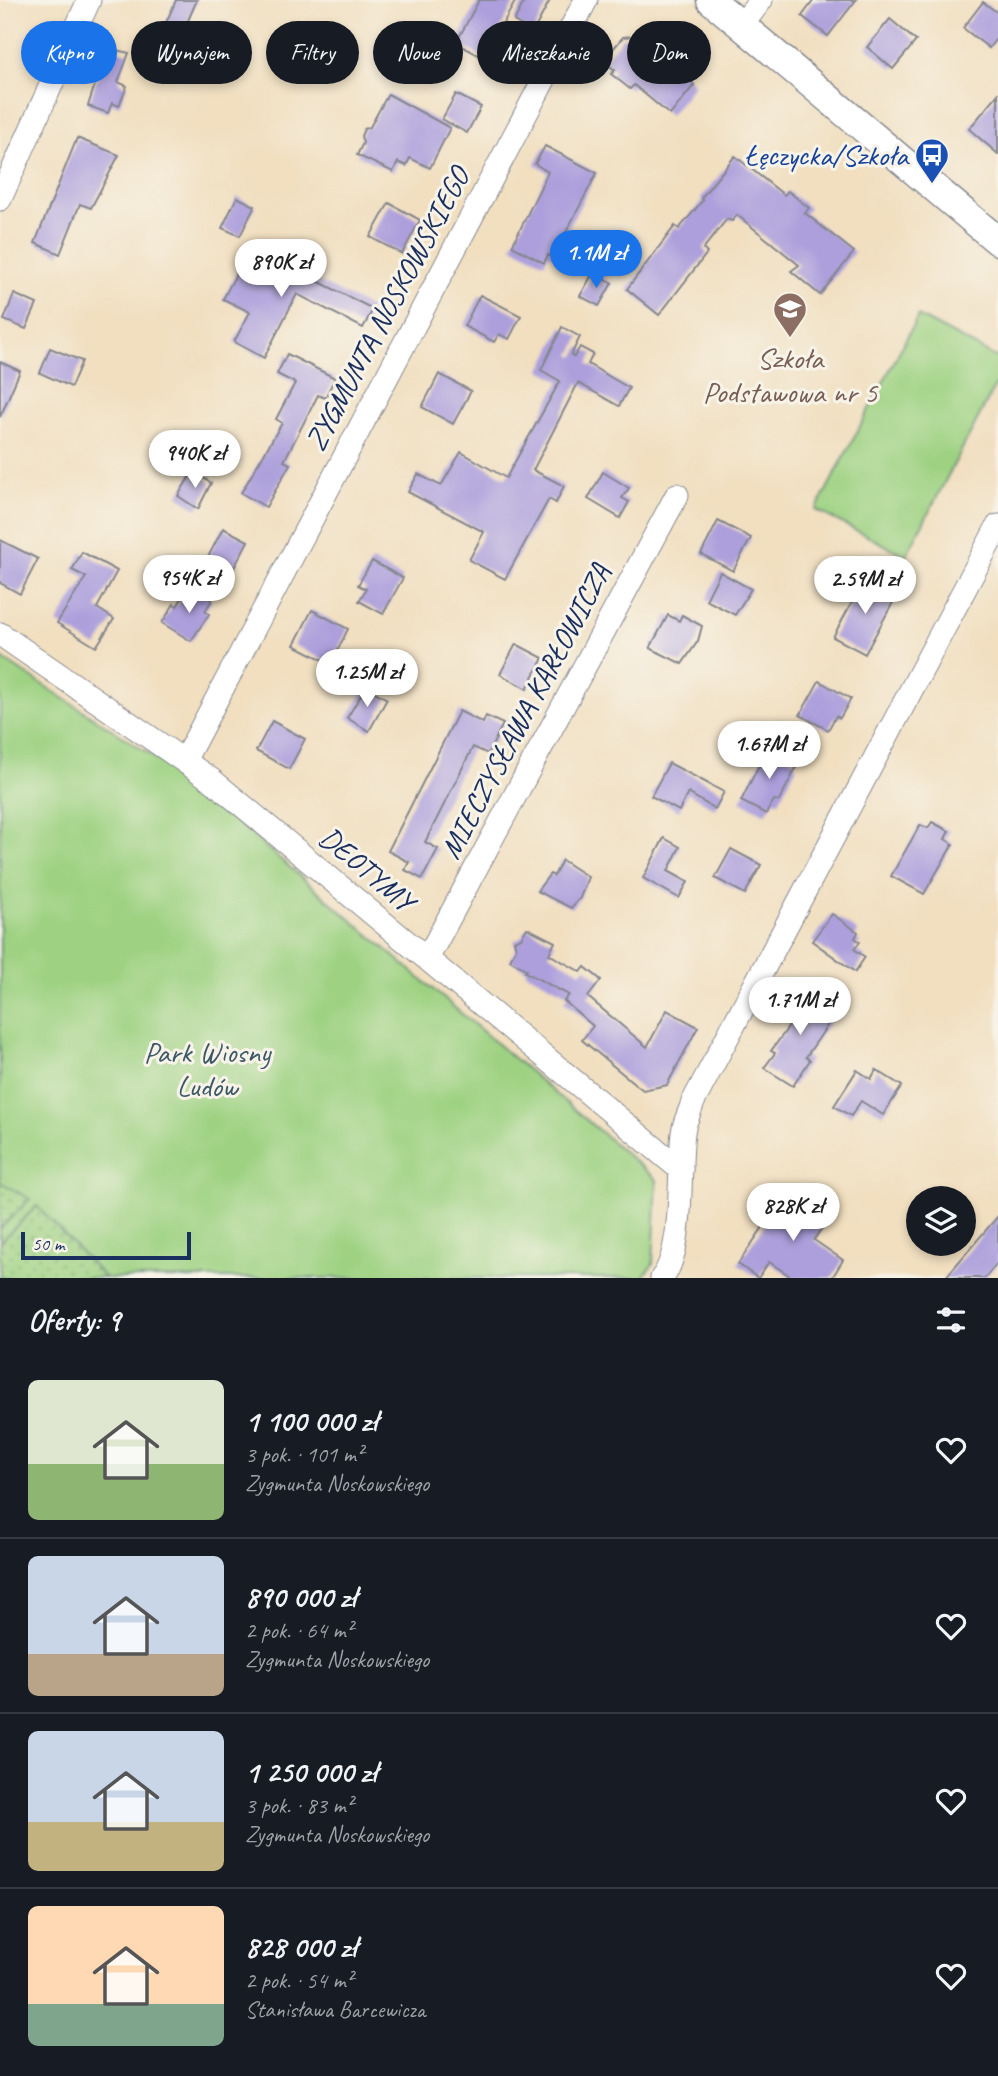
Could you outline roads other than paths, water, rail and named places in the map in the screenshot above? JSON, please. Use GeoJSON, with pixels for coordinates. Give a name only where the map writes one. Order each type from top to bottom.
{"type":"FeatureCollection","features":[{"type":"Feature","properties":{"kind":"street"},"geometry":{"type":"LineString","coordinates":[[0,200],[89,0]]}},
{"type":"Feature","properties":{"kind":"street","name":"ZYGMUNTA NOSKOWSKIEGO"},"geometry":{"type":"LineString","coordinates":[[186,759],[586,0]]}},
{"type":"Feature","properties":{"kind":"street"},"geometry":{"type":"LineString","coordinates":[[711,0],[998,241]]}},
{"type":"Feature","properties":{"kind":"street"},"geometry":{"type":"LineString","coordinates":[[741,26],[761,0]]}},
{"type":"Feature","properties":{"kind":"street","name":"MIECZYSŁAWA KARŁOWICZA"},"geometry":{"type":"LineString","coordinates":[[428,957],[677,495]]}},
{"type":"Feature","properties":{"kind":"street"},"geometry":{"type":"LineString","coordinates":[[662,1278],[668,1270],[677,1227],[683,1130],[693,1102],[998,526]]}},
{"type":"Feature","properties":{"kind":"street","name":"DEOTYMY"},"geometry":{"type":"LineString","coordinates":[[0,634],[186,759],[393,932],[428,957],[510,1030],[681,1170]]}},
{"type":"Feature","properties":{"kind":"place","name":"Łęczycka/Szkoła"},"geometry":{"type":"Point","coordinates":[932,185]}},
{"type":"Feature","properties":{"kind":"place","name":"Szkoła Podstawowa nr 5"},"geometry":{"type":"Point","coordinates":[790,339]}},
{"type":"Feature","properties":{"kind":"park label","name":"Park Wiosny Ludów"},"geometry":{"type":"Point","coordinates":[207,1069]}}]}
